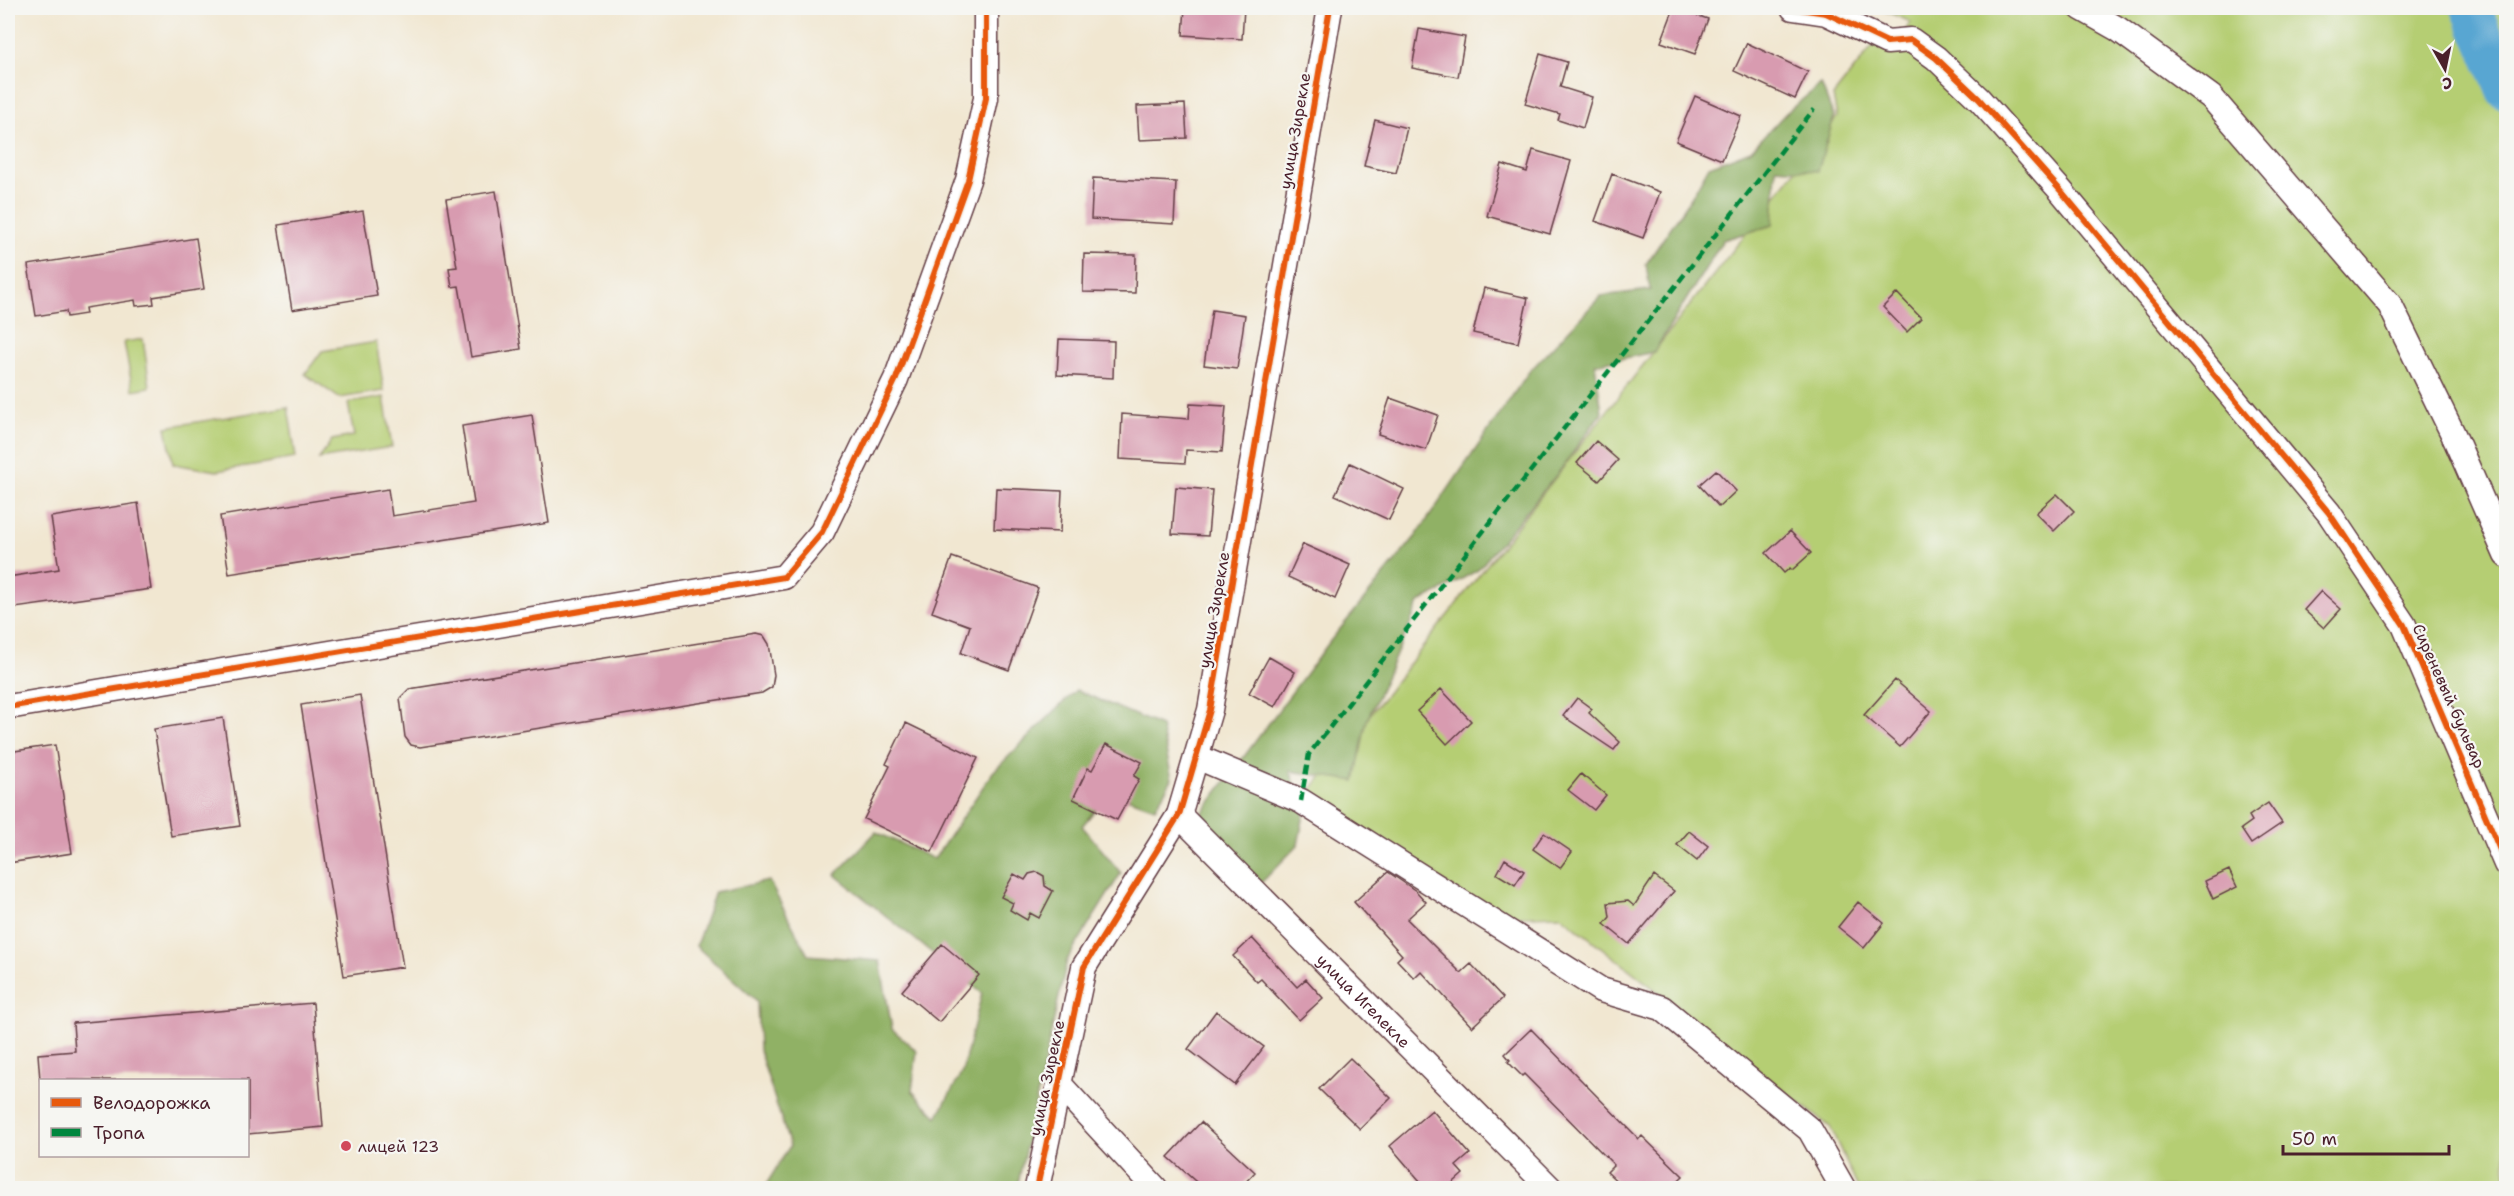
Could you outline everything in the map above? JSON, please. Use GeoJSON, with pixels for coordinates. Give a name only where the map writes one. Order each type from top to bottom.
{"type":"FeatureCollection","features":[{"type":"Feature","properties":{"kind":"street"},"geometry":{"type":"LineString","coordinates":[[8,707],[784,577],[822,532],[896,379],[968,180],[986,98],[986,8]]}},
{"type":"Feature","properties":{"kind":"street","name":"улица Зирекле"},"geometry":{"type":"LineString","coordinates":[[1037,1188],[1084,968],[1179,815],[1210,710],[1329,8]]}},
{"type":"Feature","properties":{"kind":"street","name":"Сиреневый бульвар"},"geometry":{"type":"LineString","coordinates":[[1793,8],[1827,10],[1887,42],[1911,40],[1936,58],[1980,99],[2061,191],[2328,513],[2393,607],[2435,695],[2506,864]]}},
{"type":"Feature","properties":{"kind":"street"},"geometry":{"type":"LineString","coordinates":[[2081,8],[2118,28],[2211,97],[2390,305],[2453,434],[2506,555]]}},
{"type":"Feature","properties":{"kind":"street"},"geometry":{"type":"LineString","coordinates":[[1197,757],[1301,801],[1601,990],[1662,1008],[1810,1130],[1843,1188]]}},
{"type":"Feature","properties":{"kind":"street","name":"улица Игелекле"},"geometry":{"type":"LineString","coordinates":[[1179,815],[1550,1188]]}},
{"type":"Feature","properties":{"kind":"street"},"geometry":{"type":"LineString","coordinates":[[1060,1085],[1155,1188]]}},
{"type":"Feature","properties":{"kind":"green space"},"geometry":{"type":"Polygon","coordinates":[[[1878,8],[2506,8],[2506,1188],[1858,1188],[1830,1127],[1560,915],[1496,917],[1308,794],[1837,117],[1833,96],[1886,29],[1902,35],[1911,22],[1878,8]]]}},
{"type":"Feature","properties":{"kind":"green space"},"geometry":{"type":"Polygon","coordinates":[[[1821,84],[1834,117],[1818,171],[1776,168],[1773,225],[1723,240],[1654,352],[1595,364],[1602,412],[1559,472],[1478,570],[1419,603],[1366,723],[1355,781],[1290,771],[1305,809],[1298,845],[1261,883],[1196,821],[1331,640],[1416,536],[1528,373],[1601,296],[1650,290],[1646,264],[1691,198],[1709,166],[1751,150],[1786,113],[1821,84]]]}},
{"type":"Feature","properties":{"kind":"green space"},"geometry":{"type":"Polygon","coordinates":[[[143,339],[150,387],[133,390],[124,342],[143,339]]]}},
{"type":"Feature","properties":{"kind":"green space"},"geometry":{"type":"Polygon","coordinates":[[[376,342],[384,391],[339,398],[305,374],[322,351],[376,342]]]}},
{"type":"Feature","properties":{"kind":"green space"},"geometry":{"type":"Polygon","coordinates":[[[384,397],[392,447],[319,459],[332,440],[354,436],[348,403],[384,397]]]}},
{"type":"Feature","properties":{"kind":"green space"},"geometry":{"type":"Polygon","coordinates":[[[288,407],[296,458],[217,471],[173,464],[166,427],[288,407]]]}},
{"type":"Feature","properties":{"kind":"green space"},"geometry":{"type":"Polygon","coordinates":[[[1076,690],[1161,726],[1172,779],[1155,808],[1110,792],[1082,826],[1121,873],[1067,960],[1017,1188],[764,1188],[790,1146],[759,1050],[757,1001],[696,946],[715,892],[769,881],[808,955],[880,961],[892,1029],[917,1051],[912,1091],[937,1117],[962,1072],[982,993],[835,875],[876,832],[934,859],[993,772],[1076,690]]]}},
{"type":"Feature","properties":{"kind":"building"},"geometry":{"type":"Polygon","coordinates":[[[1185,8],[1244,8],[1242,39],[1183,35],[1185,8]]]}},
{"type":"Feature","properties":{"kind":"building"},"geometry":{"type":"Polygon","coordinates":[[[1674,8],[1708,19],[1695,54],[1661,42],[1674,8]]]}},
{"type":"Feature","properties":{"kind":"building"},"geometry":{"type":"Polygon","coordinates":[[[1419,29],[1465,37],[1458,77],[1412,68],[1419,29]]]}},
{"type":"Feature","properties":{"kind":"building"},"geometry":{"type":"Polygon","coordinates":[[[1747,43],[1808,72],[1795,99],[1734,71],[1747,43]]]}},
{"type":"Feature","properties":{"kind":"building"},"geometry":{"type":"Polygon","coordinates":[[[1540,54],[1567,62],[1560,87],[1592,97],[1583,128],[1558,120],[1560,114],[1525,104],[1540,54]]]}},
{"type":"Feature","properties":{"kind":"building"},"geometry":{"type":"Polygon","coordinates":[[[1695,96],[1741,116],[1722,160],[1676,141],[1695,96]]]}},
{"type":"Feature","properties":{"kind":"building"},"geometry":{"type":"Polygon","coordinates":[[[1185,104],[1187,138],[1139,140],[1137,106],[1185,104]]]}},
{"type":"Feature","properties":{"kind":"building"},"geometry":{"type":"Polygon","coordinates":[[[1375,120],[1407,128],[1396,173],[1364,166],[1375,120]]]}},
{"type":"Feature","properties":{"kind":"building"},"geometry":{"type":"Polygon","coordinates":[[[1533,150],[1571,161],[1550,234],[1487,216],[1502,164],[1527,172],[1533,150]]]}},
{"type":"Feature","properties":{"kind":"building"},"geometry":{"type":"Polygon","coordinates":[[[1612,174],[1660,192],[1643,238],[1595,221],[1612,174]]]}},
{"type":"Feature","properties":{"kind":"building"},"geometry":{"type":"Polygon","coordinates":[[[1093,178],[1176,182],[1174,224],[1091,219],[1093,178]]]}},
{"type":"Feature","properties":{"kind":"building"},"geometry":{"type":"Polygon","coordinates":[[[496,191],[521,349],[471,357],[459,286],[452,287],[449,268],[457,267],[446,199],[496,191]]]}},
{"type":"Feature","properties":{"kind":"building"},"geometry":{"type":"Polygon","coordinates":[[[363,211],[377,296],[292,310],[278,225],[363,211]]]}},
{"type":"Feature","properties":{"kind":"building"},"geometry":{"type":"Polygon","coordinates":[[[196,238],[204,289],[153,297],[154,304],[136,306],[135,300],[85,308],[86,314],[67,317],[66,311],[36,316],[28,265],[196,238]]]}},
{"type":"Feature","properties":{"kind":"building"},"geometry":{"type":"Polygon","coordinates":[[[1084,254],[1136,255],[1135,293],[1083,292],[1084,254]]]}},
{"type":"Feature","properties":{"kind":"building"},"geometry":{"type":"Polygon","coordinates":[[[1484,288],[1528,298],[1518,343],[1473,333],[1484,288]]]}},
{"type":"Feature","properties":{"kind":"building"},"geometry":{"type":"Polygon","coordinates":[[[1897,293],[1921,318],[1907,332],[1883,307],[1897,293]]]}},
{"type":"Feature","properties":{"kind":"building"},"geometry":{"type":"Polygon","coordinates":[[[1212,310],[1245,315],[1237,369],[1204,365],[1212,310]]]}},
{"type":"Feature","properties":{"kind":"building"},"geometry":{"type":"Polygon","coordinates":[[[1059,339],[1114,341],[1113,378],[1057,375],[1059,339]]]}},
{"type":"Feature","properties":{"kind":"building"},"geometry":{"type":"Polygon","coordinates":[[[1390,398],[1438,415],[1426,450],[1378,434],[1390,398]]]}},
{"type":"Feature","properties":{"kind":"building"},"geometry":{"type":"Polygon","coordinates":[[[1190,404],[1226,406],[1222,452],[1186,450],[1185,463],[1120,459],[1122,414],[1189,419],[1190,404]]]}},
{"type":"Feature","properties":{"kind":"building"},"geometry":{"type":"Polygon","coordinates":[[[532,415],[549,523],[229,574],[220,516],[388,489],[392,516],[474,503],[462,426],[532,415]]]}},
{"type":"Feature","properties":{"kind":"building"},"geometry":{"type":"Polygon","coordinates":[[[1596,441],[1618,460],[1599,481],[1577,463],[1596,441]]]}},
{"type":"Feature","properties":{"kind":"building"},"geometry":{"type":"Polygon","coordinates":[[[1350,463],[1404,489],[1389,520],[1335,495],[1350,463]]]}},
{"type":"Feature","properties":{"kind":"building"},"geometry":{"type":"Polygon","coordinates":[[[1716,470],[1736,491],[1719,507],[1699,485],[1716,470]]]}},
{"type":"Feature","properties":{"kind":"building"},"geometry":{"type":"Polygon","coordinates":[[[1176,487],[1212,490],[1208,536],[1172,534],[1176,487]]]}},
{"type":"Feature","properties":{"kind":"building"},"geometry":{"type":"Polygon","coordinates":[[[996,488],[1062,491],[1060,532],[994,529],[996,488]]]}},
{"type":"Feature","properties":{"kind":"building"},"geometry":{"type":"Polygon","coordinates":[[[2057,494],[2074,511],[2054,531],[2036,513],[2057,494]]]}},
{"type":"Feature","properties":{"kind":"building"},"geometry":{"type":"Polygon","coordinates":[[[138,503],[151,589],[8,609],[8,577],[59,569],[51,517],[138,503]]]}},
{"type":"Feature","properties":{"kind":"building"},"geometry":{"type":"Polygon","coordinates":[[[1790,531],[1811,553],[1792,570],[1790,568],[1784,573],[1766,553],[1790,531]]]}},
{"type":"Feature","properties":{"kind":"building"},"geometry":{"type":"Polygon","coordinates":[[[1303,544],[1350,565],[1335,599],[1288,577],[1303,544]]]}},
{"type":"Feature","properties":{"kind":"building"},"geometry":{"type":"Polygon","coordinates":[[[952,557],[1038,588],[1009,670],[961,653],[970,626],[932,612],[952,557]]]}},
{"type":"Feature","properties":{"kind":"building"},"geometry":{"type":"Polygon","coordinates":[[[2321,591],[2341,609],[2324,628],[2304,610],[2321,591]]]}},
{"type":"Feature","properties":{"kind":"building"},"geometry":{"type":"Polygon","coordinates":[[[756,634],[764,636],[769,644],[774,675],[772,687],[762,693],[420,747],[411,745],[405,737],[400,698],[409,689],[756,634]]]}},
{"type":"Feature","properties":{"kind":"building"},"geometry":{"type":"Polygon","coordinates":[[[1269,657],[1295,672],[1275,707],[1249,693],[1269,657]]]}},
{"type":"Feature","properties":{"kind":"building"},"geometry":{"type":"Polygon","coordinates":[[[1895,680],[1931,711],[1900,747],[1864,715],[1895,680]]]}},
{"type":"Feature","properties":{"kind":"building"},"geometry":{"type":"Polygon","coordinates":[[[1441,689],[1471,721],[1447,744],[1417,711],[1441,689]]]}},
{"type":"Feature","properties":{"kind":"building"},"geometry":{"type":"Polygon","coordinates":[[[360,695],[403,967],[344,976],[301,705],[360,695]]]}},
{"type":"Feature","properties":{"kind":"building"},"geometry":{"type":"Polygon","coordinates":[[[1577,698],[1592,709],[1589,713],[1620,742],[1614,750],[1563,716],[1577,698]]]}},
{"type":"Feature","properties":{"kind":"building"},"geometry":{"type":"Polygon","coordinates":[[[223,718],[240,826],[171,836],[154,729],[223,718]]]}},
{"type":"Feature","properties":{"kind":"building"},"geometry":{"type":"Polygon","coordinates":[[[906,723],[978,758],[932,852],[864,819],[890,766],[886,764],[906,723]]]}},
{"type":"Feature","properties":{"kind":"building"},"geometry":{"type":"Polygon","coordinates":[[[1106,744],[1142,762],[1134,776],[1139,779],[1117,820],[1073,799],[1088,768],[1092,770],[1106,744]]]}},
{"type":"Feature","properties":{"kind":"building"},"geometry":{"type":"Polygon","coordinates":[[[55,745],[72,853],[8,863],[8,752],[55,745]]]}},
{"type":"Feature","properties":{"kind":"building"},"geometry":{"type":"Polygon","coordinates":[[[1581,774],[1606,795],[1594,810],[1568,790],[1581,774]]]}},
{"type":"Feature","properties":{"kind":"building"},"geometry":{"type":"Polygon","coordinates":[[[2268,803],[2282,823],[2251,844],[2241,829],[2252,821],[2249,816],[2268,803]]]}},
{"type":"Feature","properties":{"kind":"building"},"geometry":{"type":"Polygon","coordinates":[[[1689,831],[1708,846],[1697,861],[1677,845],[1689,831]]]}},
{"type":"Feature","properties":{"kind":"building"},"geometry":{"type":"Polygon","coordinates":[[[1544,833],[1572,852],[1560,868],[1533,849],[1544,833]]]}},
{"type":"Feature","properties":{"kind":"building"},"geometry":{"type":"Polygon","coordinates":[[[1505,859],[1524,871],[1515,885],[1497,874],[1505,859]]]}},
{"type":"Feature","properties":{"kind":"building"},"geometry":{"type":"Polygon","coordinates":[[[2229,870],[2237,887],[2213,899],[2205,881],[2229,870]]]}},
{"type":"Feature","properties":{"kind":"building"},"geometry":{"type":"Polygon","coordinates":[[[1037,872],[1044,876],[1045,886],[1053,891],[1039,918],[1030,913],[1027,920],[1010,910],[1013,903],[1001,897],[1014,874],[1025,880],[1029,874],[1037,872]]]}},
{"type":"Feature","properties":{"kind":"building"},"geometry":{"type":"Polygon","coordinates":[[[1388,872],[1416,891],[1426,902],[1407,919],[1461,973],[1471,964],[1503,998],[1472,1027],[1421,971],[1414,978],[1397,960],[1402,955],[1354,902],[1388,872]]]}},
{"type":"Feature","properties":{"kind":"building"},"geometry":{"type":"Polygon","coordinates":[[[1654,876],[1674,891],[1629,944],[1604,924],[1610,917],[1608,903],[1628,901],[1634,906],[1654,876]]]}},
{"type":"Feature","properties":{"kind":"building"},"geometry":{"type":"Polygon","coordinates":[[[1858,902],[1884,923],[1864,948],[1838,927],[1858,902]]]}},
{"type":"Feature","properties":{"kind":"building"},"geometry":{"type":"Polygon","coordinates":[[[1252,938],[1297,987],[1306,979],[1323,998],[1299,1020],[1261,979],[1257,982],[1233,956],[1252,938]]]}},
{"type":"Feature","properties":{"kind":"building"},"geometry":{"type":"Polygon","coordinates":[[[942,944],[979,975],[939,1022],[902,991],[942,944]]]}},
{"type":"Feature","properties":{"kind":"building"},"geometry":{"type":"Polygon","coordinates":[[[313,1003],[323,1127],[249,1134],[249,1079],[40,1079],[38,1054],[75,1051],[73,1023],[313,1003]]]}},
{"type":"Feature","properties":{"kind":"building"},"geometry":{"type":"Polygon","coordinates":[[[1216,1011],[1264,1047],[1235,1085],[1188,1049],[1216,1011]]]}},
{"type":"Feature","properties":{"kind":"building"},"geometry":{"type":"Polygon","coordinates":[[[1531,1029],[1639,1139],[1642,1136],[1683,1176],[1670,1188],[1624,1188],[1607,1172],[1614,1165],[1524,1074],[1522,1076],[1508,1062],[1510,1060],[1505,1054],[1531,1029]]]}},
{"type":"Feature","properties":{"kind":"building"},"geometry":{"type":"Polygon","coordinates":[[[1350,1058],[1391,1098],[1360,1129],[1319,1089],[1350,1058]]]}},
{"type":"Feature","properties":{"kind":"building"},"geometry":{"type":"Polygon","coordinates":[[[1432,1110],[1470,1154],[1456,1166],[1463,1174],[1447,1188],[1426,1188],[1390,1146],[1432,1110]]]}},
{"type":"Feature","properties":{"kind":"building"},"geometry":{"type":"Polygon","coordinates":[[[1201,1122],[1255,1172],[1240,1188],[1203,1188],[1168,1157],[1201,1122]]]}},
{"type":"Feature","properties":{"kind":"waterway"},"geometry":{"type":"LineString","coordinates":[[2471,8],[2506,90]]}},
{"type":"Feature","properties":{"kind":"marked path"},"geometry":{"type":"LineString","coordinates":[[1301,801],[1309,754],[1814,109]]}},
{"type":"Feature","properties":{"kind":"cycle path"},"geometry":{"type":"LineString","coordinates":[[8,707],[784,577],[822,532],[896,379],[968,180],[986,98],[986,8]]}},
{"type":"Feature","properties":{"kind":"cycle path"},"geometry":{"type":"LineString","coordinates":[[1037,1188],[1084,967],[1179,815],[1210,710],[1330,8]]}},
{"type":"Feature","properties":{"kind":"cycle path"},"geometry":{"type":"LineString","coordinates":[[1793,8],[1826,13],[1887,42],[1911,40],[1936,58],[1979,99],[2061,191],[2329,513],[2404,625],[2506,864]]}},
{"type":"Feature","properties":{"kind":"place","name":"лицей 123"},"geometry":{"type":"Point","coordinates":[346,1146]}}]}
